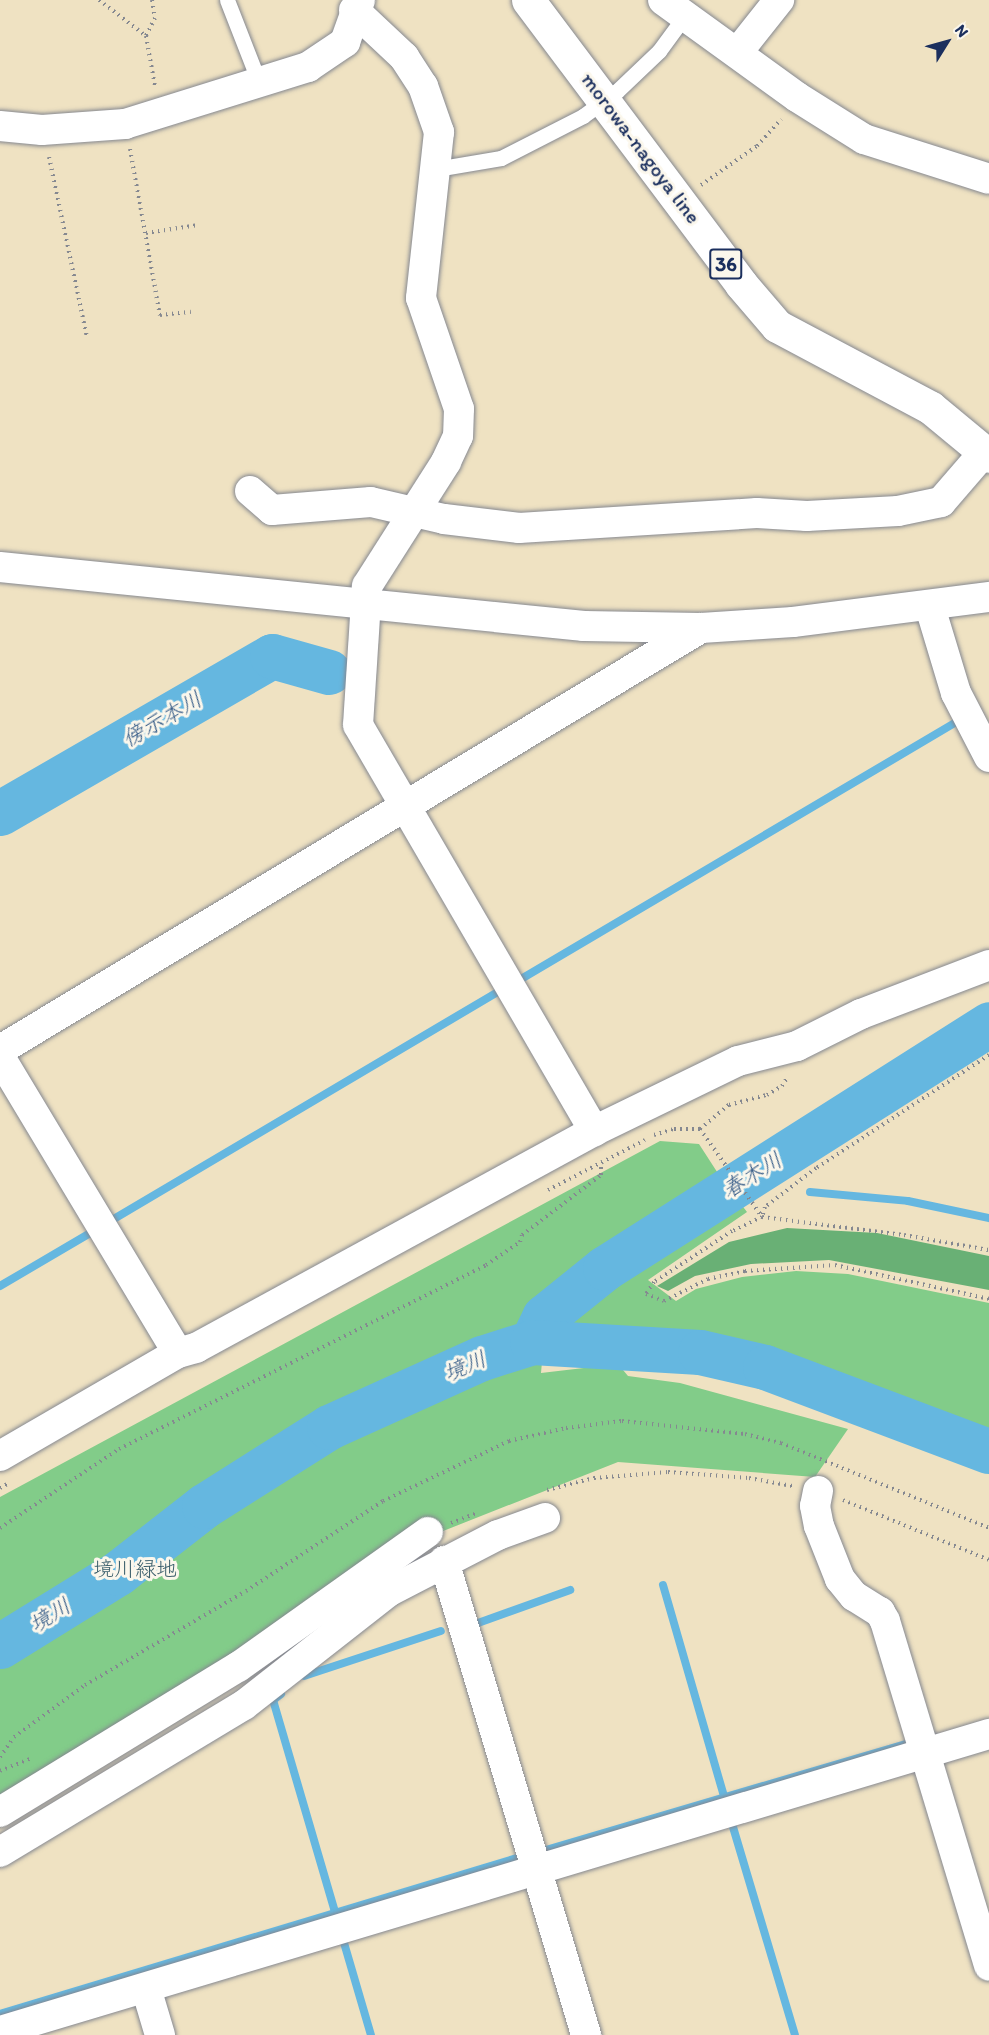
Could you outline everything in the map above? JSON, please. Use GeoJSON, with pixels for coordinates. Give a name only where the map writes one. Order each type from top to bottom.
{"type":"FeatureCollection","features":[{"type":"Feature","properties":{"kind":"main road","name":"morowa-nagoya line"},"geometry":{"type":"LineString","coordinates":[[528,0],[777,326],[931,408],[987,453]]}},
{"type":"Feature","properties":{"kind":"street"},"geometry":{"type":"LineString","coordinates":[[737,53],[779,0]]}},
{"type":"Feature","properties":{"kind":"street"},"geometry":{"type":"LineString","coordinates":[[0,126],[42,130],[126,124],[161,116],[308,67],[345,42],[358,3]]}},
{"type":"Feature","properties":{"kind":"street"},"geometry":{"type":"LineString","coordinates":[[358,3],[404,57],[423,86],[439,132],[421,298],[456,399],[458,436],[367,586],[368,601],[358,725],[594,1131]]}},
{"type":"Feature","properties":{"kind":"street"},"geometry":{"type":"LineString","coordinates":[[674,9],[797,97],[864,139],[989,179]]}},
{"type":"Feature","properties":{"kind":"street"},"geometry":{"type":"LineString","coordinates":[[250,490],[272,510],[371,502],[444,519],[519,528],[757,513],[807,516],[898,511],[941,502],[987,453]]}},
{"type":"Feature","properties":{"kind":"street"},"geometry":{"type":"LineString","coordinates":[[0,567],[166,581],[280,597],[368,601],[584,626],[701,628],[930,607],[989,597]]}},
{"type":"Feature","properties":{"kind":"street"},"geometry":{"type":"LineString","coordinates":[[930,607],[956,693],[989,757]]}},
{"type":"Feature","properties":{"kind":"street"},"geometry":{"type":"LineString","coordinates":[[0,1050],[405,809],[701,628]]}},
{"type":"Feature","properties":{"kind":"street"},"geometry":{"type":"LineString","coordinates":[[8,1468],[178,1353],[196,1348],[594,1131],[738,1061],[797,1046],[861,1014],[989,965]]}},
{"type":"Feature","properties":{"kind":"street"},"geometry":{"type":"LineString","coordinates":[[0,1057],[178,1353]]}},
{"type":"Feature","properties":{"kind":"street"},"geometry":{"type":"LineString","coordinates":[[818,1491],[815,1506],[819,1526],[840,1579],[854,1596],[880,1612],[885,1621],[989,1966]]}},
{"type":"Feature","properties":{"kind":"street"},"geometry":{"type":"LineString","coordinates":[[0,1852],[244,1705],[388,1592],[544,1505]]}},
{"type":"Feature","properties":{"kind":"street"},"geometry":{"type":"LineString","coordinates":[[0,1812],[238,1667],[428,1532]]}},
{"type":"Feature","properties":{"kind":"street"},"geometry":{"type":"LineString","coordinates":[[444,1561],[586,2035]]}},
{"type":"Feature","properties":{"kind":"street"},"geometry":{"type":"LineString","coordinates":[[0,2031],[989,1734]]}},
{"type":"Feature","properties":{"kind":"street"},"geometry":{"type":"LineString","coordinates":[[146,1988],[160,2035]]}},
{"type":"Feature","properties":{"kind":"lane"},"geometry":{"type":"LineString","coordinates":[[227,0],[259,82]]}},
{"type":"Feature","properties":{"kind":"lane"},"geometry":{"type":"LineString","coordinates":[[436,170],[501,158],[524,149],[606,100],[659,51],[674,9]]}},
{"type":"Feature","properties":{"kind":"path"},"geometry":{"type":"LineString","coordinates":[[99,0],[146,36]]}},
{"type":"Feature","properties":{"kind":"path"},"geometry":{"type":"LineString","coordinates":[[152,0],[155,18],[146,36],[161,116]]}},
{"type":"Feature","properties":{"kind":"path"},"geometry":{"type":"LineString","coordinates":[[679,200],[757,146],[797,97]]}},
{"type":"Feature","properties":{"kind":"path"},"geometry":{"type":"LineString","coordinates":[[126,124],[159,315],[191,312]]}},
{"type":"Feature","properties":{"kind":"path"},"geometry":{"type":"LineString","coordinates":[[42,130],[87,338]]}},
{"type":"Feature","properties":{"kind":"path"},"geometry":{"type":"LineString","coordinates":[[146,233],[198,225]]}},
{"type":"Feature","properties":{"kind":"path"},"geometry":{"type":"LineString","coordinates":[[542,1194],[601,1165],[655,1134],[674,1129],[700,1129],[729,1105],[767,1095],[782,1086],[794,1064],[797,1046]]}},
{"type":"Feature","properties":{"kind":"path"},"geometry":{"type":"LineString","coordinates":[[762,1217],[765,1207],[816,1168],[989,1055]]}},
{"type":"Feature","properties":{"kind":"path"},"geometry":{"type":"LineString","coordinates":[[700,1129],[762,1217]]}},
{"type":"Feature","properties":{"kind":"path"},"geometry":{"type":"LineString","coordinates":[[0,1527],[119,1449],[486,1265],[520,1242],[522,1234],[601,1175],[601,1165]]}},
{"type":"Feature","properties":{"kind":"path"},"geometry":{"type":"LineString","coordinates":[[989,1250],[904,1235],[762,1217],[732,1231],[654,1281],[646,1294],[664,1301],[708,1279],[745,1271],[835,1265],[989,1299]]}},
{"type":"Feature","properties":{"kind":"path"},"geometry":{"type":"LineString","coordinates":[[0,1488],[8,1468]]}},
{"type":"Feature","properties":{"kind":"path"},"geometry":{"type":"LineString","coordinates":[[544,1505],[594,1478],[668,1472],[749,1478],[818,1491],[989,1560]]}},
{"type":"Feature","properties":{"kind":"path"},"geometry":{"type":"LineString","coordinates":[[428,1532],[480,1512]]}},
{"type":"Feature","properties":{"kind":"green space","name":"境川緑地"},"geometry":{"type":"Polygon","coordinates":[[[660,1141],[699,1144],[721,1178],[548,1295],[541,1373],[618,1364],[628,1376],[680,1383],[848,1429],[815,1477],[618,1462],[433,1535],[0,1804],[0,1497],[660,1141]]]}},
{"type":"Feature","properties":{"kind":"green space"},"geometry":{"type":"Polygon","coordinates":[[[734,1195],[747,1212],[648,1280],[676,1301],[696,1289],[742,1277],[796,1271],[848,1274],[989,1303],[989,1432],[767,1352],[632,1332],[596,1337],[569,1333],[560,1311],[734,1195]]]}},
{"type":"Feature","properties":{"kind":"green space"},"geometry":{"type":"Polygon","coordinates":[[[787,1228],[877,1233],[989,1256],[989,1290],[829,1260],[751,1264],[695,1276],[668,1291],[657,1286],[729,1242],[787,1228]]]}},
{"type":"Feature","properties":{"kind":"waterway","name":"傍示本川"},"geometry":{"type":"LineString","coordinates":[[0,813],[272,656],[329,672]]}},
{"type":"Feature","properties":{"kind":"waterway"},"geometry":{"type":"LineString","coordinates":[[516,982],[958,721]]}},
{"type":"Feature","properties":{"kind":"waterway"},"geometry":{"type":"LineString","coordinates":[[107,1223],[505,988]]}},
{"type":"Feature","properties":{"kind":"waterway","name":"春木川"},"geometry":{"type":"LineString","coordinates":[[532,1342],[544,1317],[605,1268],[989,1024]]}},
{"type":"Feature","properties":{"kind":"waterway"},"geometry":{"type":"LineString","coordinates":[[810,1192],[908,1201],[989,1218]]}},
{"type":"Feature","properties":{"kind":"waterway"},"geometry":{"type":"LineString","coordinates":[[0,1286],[97,1229]]}},
{"type":"Feature","properties":{"kind":"waterway","name":"境川"},"geometry":{"type":"LineString","coordinates":[[0,1646],[118,1573],[204,1506],[329,1427],[482,1358],[532,1342],[700,1352],[765,1367],[989,1451]]}},
{"type":"Feature","properties":{"kind":"waterway"},"geometry":{"type":"LineString","coordinates":[[663,1585],[725,1800]]}},
{"type":"Feature","properties":{"kind":"waterway"},"geometry":{"type":"LineString","coordinates":[[478,1623],[570,1590]]}},
{"type":"Feature","properties":{"kind":"waterway"},"geometry":{"type":"LineString","coordinates":[[304,1676],[441,1631]]}},
{"type":"Feature","properties":{"kind":"waterway"},"geometry":{"type":"LineString","coordinates":[[281,1694],[273,1700],[336,1916]]}},
{"type":"Feature","properties":{"kind":"waterway"},"geometry":{"type":"LineString","coordinates":[[539,1852],[916,1741]]}},
{"type":"Feature","properties":{"kind":"waterway"},"geometry":{"type":"LineString","coordinates":[[730,1817],[795,2035]]}},
{"type":"Feature","properties":{"kind":"waterway"},"geometry":{"type":"LineString","coordinates":[[0,2014],[527,1855]]}},
{"type":"Feature","properties":{"kind":"waterway"},"geometry":{"type":"LineString","coordinates":[[342,1936],[371,2035]]}}]}
